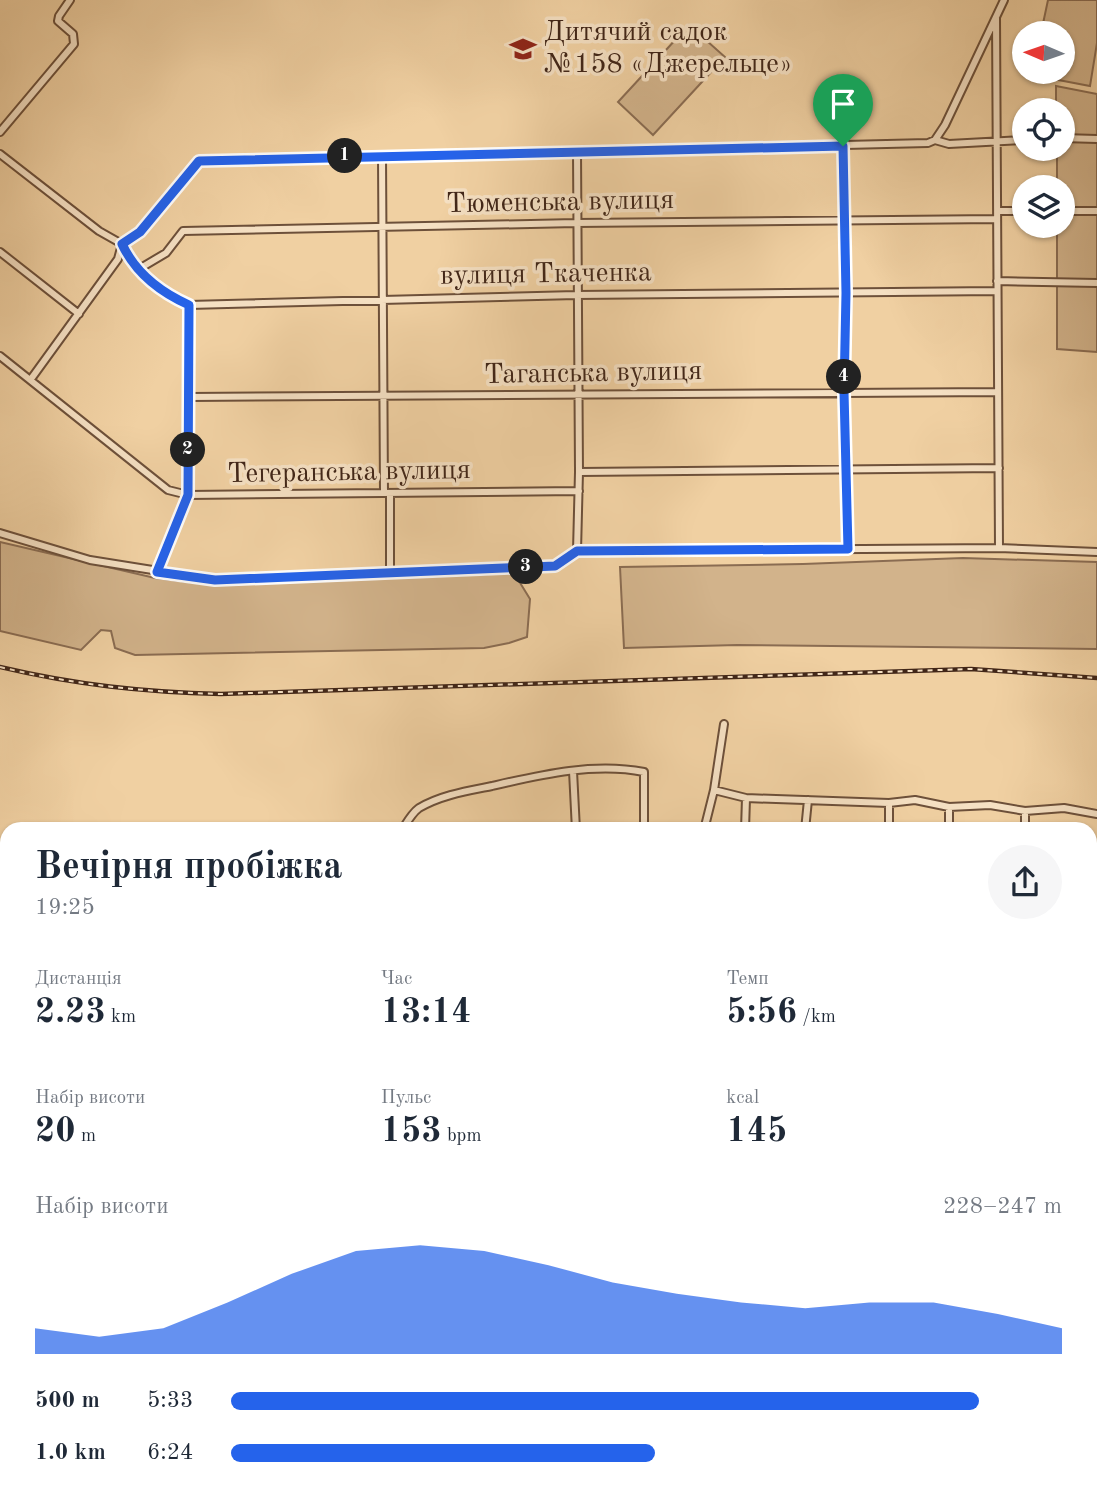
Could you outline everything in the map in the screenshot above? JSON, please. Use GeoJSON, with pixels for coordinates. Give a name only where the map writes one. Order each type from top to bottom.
{"type":"FeatureCollection","features":[{"type":"Feature","properties":{"kind":"street"},"geometry":{"type":"LineString","coordinates":[[0,132],[75,44],[73,34],[58,21],[70,0]]}},
{"type":"Feature","properties":{"kind":"street"},"geometry":{"type":"LineString","coordinates":[[935,140],[946,125],[1004,0]]}},
{"type":"Feature","properties":{"kind":"street"},"geometry":{"type":"LineString","coordinates":[[996,16],[999,548]]}},
{"type":"Feature","properties":{"kind":"street"},"geometry":{"type":"LineString","coordinates":[[1075,138],[1097,139]]}},
{"type":"Feature","properties":{"kind":"street"},"geometry":{"type":"LineString","coordinates":[[31,379],[118,259],[122,244],[140,232],[199,161],[920,144],[935,140],[949,144],[1012,141]]}},
{"type":"Feature","properties":{"kind":"street"},"geometry":{"type":"LineString","coordinates":[[843,146],[848,549]]}},
{"type":"Feature","properties":{"kind":"street"},"geometry":{"type":"LineString","coordinates":[[577,152],[577,551]]}},
{"type":"Feature","properties":{"kind":"street"},"geometry":{"type":"LineString","coordinates":[[0,154],[99,231],[122,244],[130,261],[163,292],[189,305],[188,495],[157,572]]}},
{"type":"Feature","properties":{"kind":"street"},"geometry":{"type":"LineString","coordinates":[[382,156],[390,574]]}},
{"type":"Feature","properties":{"kind":"street"},"geometry":{"type":"LineString","coordinates":[[997,211],[1012,211]]}},
{"type":"Feature","properties":{"kind":"street"},"geometry":{"type":"LineString","coordinates":[[1075,211],[1097,211]]}},
{"type":"Feature","properties":{"kind":"street","name":"Тюменська вулиця"},"geometry":{"type":"LineString","coordinates":[[139,269],[166,253],[183,231],[576,223],[997,219]]}},
{"type":"Feature","properties":{"kind":"street"},"geometry":{"type":"LineString","coordinates":[[0,252],[79,314]]}},
{"type":"Feature","properties":{"kind":"street"},"geometry":{"type":"LineString","coordinates":[[997,281],[1097,283]]}},
{"type":"Feature","properties":{"kind":"street","name":"вулиця Ткаченка"},"geometry":{"type":"LineString","coordinates":[[189,305],[576,295],[998,291]]}},
{"type":"Feature","properties":{"kind":"street","name":"Тегеранська вулиця"},"geometry":{"type":"LineString","coordinates":[[0,356],[168,491],[188,495],[579,491]]}},
{"type":"Feature","properties":{"kind":"street","name":"Таганська вулиця"},"geometry":{"type":"LineString","coordinates":[[189,397],[998,392]]}},
{"type":"Feature","properties":{"kind":"street"},"geometry":{"type":"LineString","coordinates":[[579,472],[999,468]]}},
{"type":"Feature","properties":{"kind":"street"},"geometry":{"type":"LineString","coordinates":[[0,533],[90,560],[215,580],[555,566],[577,551],[999,548],[1097,552]]}},
{"type":"Feature","properties":{"kind":"street"},"geometry":{"type":"LineString","coordinates":[[706,822],[724,724]]}},
{"type":"Feature","properties":{"kind":"street"},"geometry":{"type":"LineString","coordinates":[[408,822],[417,809],[451,795],[540,775],[628,769],[643,772],[644,822]]}},
{"type":"Feature","properties":{"kind":"street"},"geometry":{"type":"LineString","coordinates":[[573,771],[576,822]]}},
{"type":"Feature","properties":{"kind":"street"},"geometry":{"type":"LineString","coordinates":[[714,790],[746,798],[889,803],[915,800],[949,807],[990,805],[1025,811],[1064,808],[1097,814]]}},
{"type":"Feature","properties":{"kind":"street"},"geometry":{"type":"LineString","coordinates":[[745,822],[746,798]]}},
{"type":"Feature","properties":{"kind":"street"},"geometry":{"type":"LineString","coordinates":[[806,822],[808,800]]}},
{"type":"Feature","properties":{"kind":"street"},"geometry":{"type":"LineString","coordinates":[[889,803],[889,822]]}},
{"type":"Feature","properties":{"kind":"street"},"geometry":{"type":"LineString","coordinates":[[949,807],[949,822]]}},
{"type":"Feature","properties":{"kind":"street"},"geometry":{"type":"LineString","coordinates":[[1025,811],[1025,822]]}},
{"type":"Feature","properties":{"kind":"shaded area"},"geometry":{"type":"Polygon","coordinates":[[[1048,0],[1097,0],[1097,43],[1090,86],[1075,83],[1075,21],[1044,21],[1048,0]]]}},
{"type":"Feature","properties":{"kind":"shaded area"},"geometry":{"type":"Polygon","coordinates":[[[689,25],[725,57],[653,135],[618,102],[689,25]]]}},
{"type":"Feature","properties":{"kind":"shaded area"},"geometry":{"type":"Polygon","coordinates":[[[1056,86],[1097,94],[1097,352],[1057,349],[1057,238],[1075,238],[1075,175],[1057,175],[1057,161],[1075,161],[1075,98],[1056,98],[1056,86]]]}},
{"type":"Feature","properties":{"kind":"shaded area"},"geometry":{"type":"Polygon","coordinates":[[[0,542],[155,578],[214,585],[514,573],[530,599],[527,637],[484,648],[135,655],[115,648],[111,631],[101,630],[81,650],[0,631],[0,542]]]}},
{"type":"Feature","properties":{"kind":"shaded area"},"geometry":{"type":"Polygon","coordinates":[[[963,558],[1097,562],[1097,649],[737,645],[624,648],[620,567],[963,558]]]}},
{"type":"Feature","properties":{"kind":"railway"},"geometry":{"type":"LineString","coordinates":[[0,667],[56,679],[110,686],[221,694],[971,669],[1097,678]]}},
{"type":"Feature","properties":{"kind":"place","name":"Дитячий садок №158 «Джерельце»"},"geometry":{"type":"Point","coordinates":[523,49]}},
{"type":"Feature","properties":{"kind":"route"},"geometry":{"type":"LineString","coordinates":[[843,146],[848,549],[577,551],[555,566],[215,580],[157,572],[188,495],[189,305],[163,292],[152,282],[130,261],[122,244],[140,232],[199,161],[843,146]]}}]}
